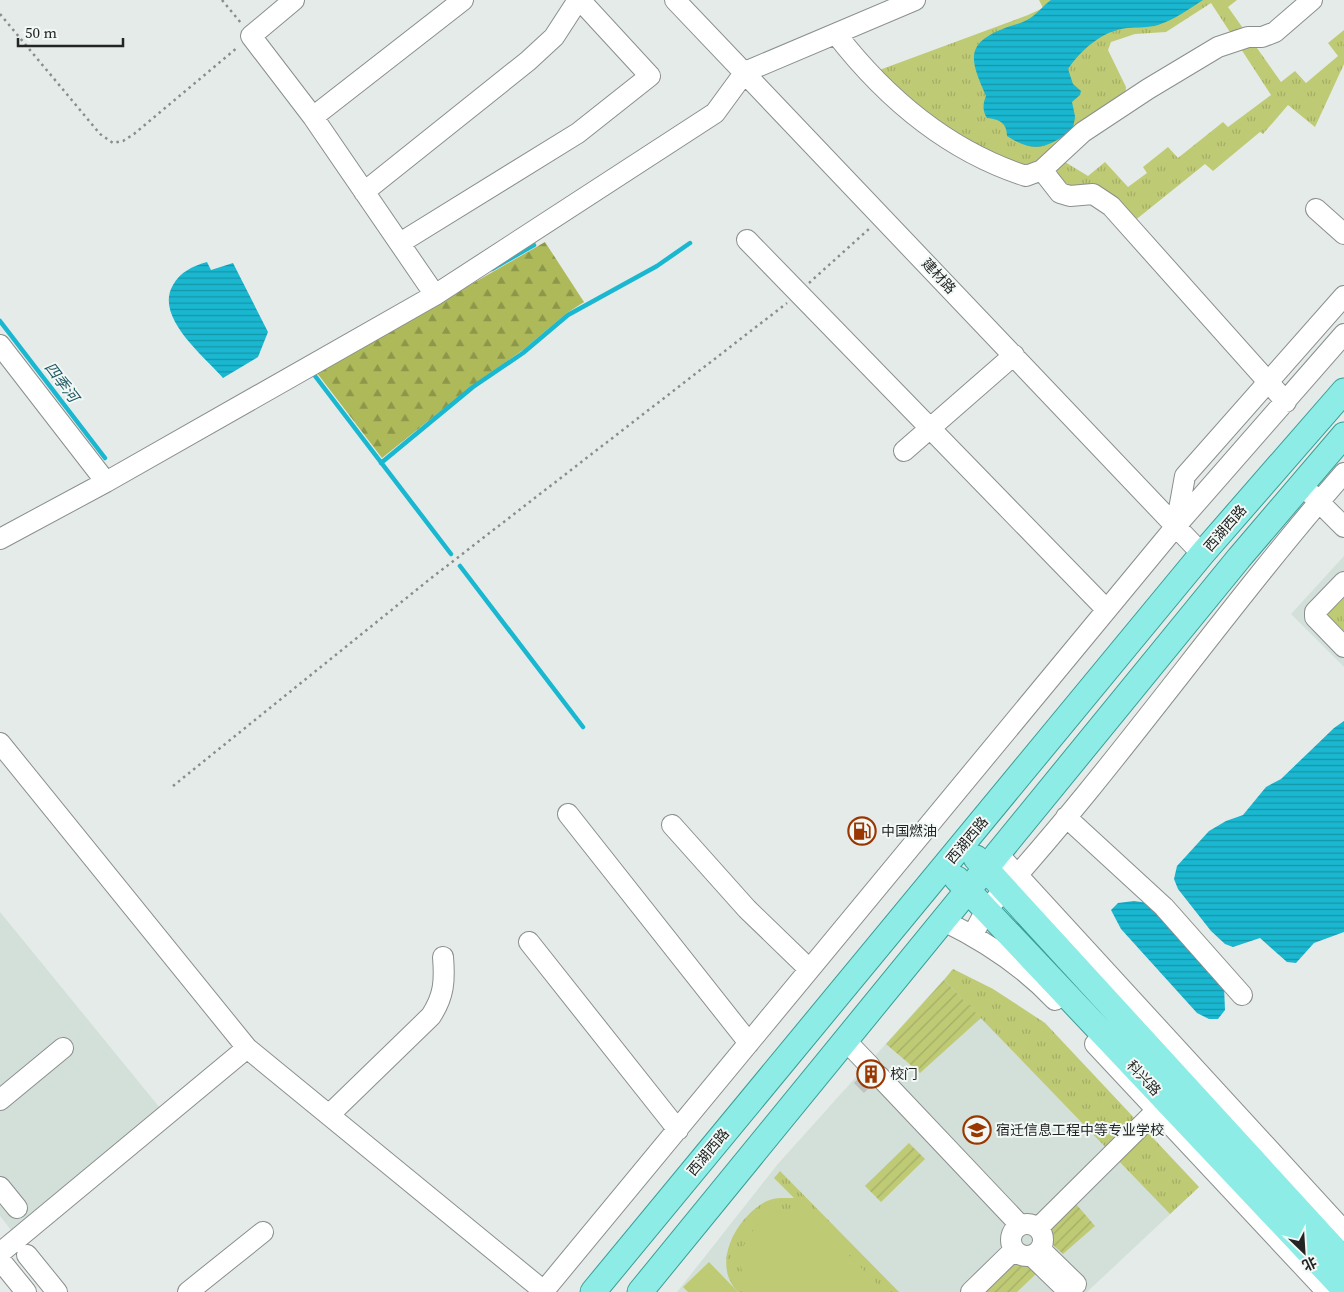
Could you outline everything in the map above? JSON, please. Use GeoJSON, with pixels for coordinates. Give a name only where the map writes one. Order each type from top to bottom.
{"type":"FeatureCollection","features":[{"type":"Feature","properties":{"kind":"main road","name":"西湖西路"},"geometry":{"type":"LineString","coordinates":[[593,1292],[1202,554],[1344,391]]}},
{"type":"Feature","properties":{"kind":"main road"},"geometry":{"type":"LineString","coordinates":[[640,1292],[993,862],[1239,558],[1313,490],[1344,436]]}},
{"type":"Feature","properties":{"kind":"main road","name":"科兴路"},"geometry":{"type":"LineString","coordinates":[[963,845],[993,862],[1012,882],[1344,1260]]}},
{"type":"Feature","properties":{"kind":"main road","name":"科兴路"},"geometry":{"type":"LineString","coordinates":[[944,867],[986,910],[1162,1105],[1344,1289]]}},
{"type":"Feature","properties":{"kind":"street"},"geometry":{"type":"LineString","coordinates":[[294,0],[251,36],[313,117],[435,295]]}},
{"type":"Feature","properties":{"kind":"street"},"geometry":{"type":"LineString","coordinates":[[313,117],[463,0]]}},
{"type":"Feature","properties":{"kind":"street"},"geometry":{"type":"LineString","coordinates":[[364,192],[528,61],[554,37],[579,0],[650,76],[578,133],[400,244]]}},
{"type":"Feature","properties":{"kind":"street","name":"建材路"},"geometry":{"type":"LineString","coordinates":[[675,0],[1202,554]]}},
{"type":"Feature","properties":{"kind":"street"},"geometry":{"type":"LineString","coordinates":[[0,539],[106,482],[435,295],[715,113],[745,72],[915,0]]}},
{"type":"Feature","properties":{"kind":"street"},"geometry":{"type":"LineString","coordinates":[[836,34],[882,88],[931,129],[975,154],[1012,172],[1026,176],[1042,170],[1083,132],[1148,89],[1218,48],[1248,37],[1262,37],[1275,32],[1312,0]]}},
{"type":"Feature","properties":{"kind":"street"},"geometry":{"type":"LineString","coordinates":[[1042,170],[1060,193],[1070,196],[1093,194],[1111,206],[1286,402]]}},
{"type":"Feature","properties":{"kind":"street"},"geometry":{"type":"LineString","coordinates":[[1316,209],[1344,234]]}},
{"type":"Feature","properties":{"kind":"street"},"geometry":{"type":"LineString","coordinates":[[748,240],[1106,609]]}},
{"type":"Feature","properties":{"kind":"street"},"geometry":{"type":"LineString","coordinates":[[1176,526],[1185,476],[1344,296]]}},
{"type":"Feature","properties":{"kind":"street"},"geometry":{"type":"LineString","coordinates":[[0,743],[247,1048],[544,1292],[1106,609],[1344,334]]}},
{"type":"Feature","properties":{"kind":"street"},"geometry":{"type":"LineString","coordinates":[[0,346],[106,482]]}},
{"type":"Feature","properties":{"kind":"street"},"geometry":{"type":"LineString","coordinates":[[904,451],[1014,355]]}},
{"type":"Feature","properties":{"kind":"street"},"geometry":{"type":"LineString","coordinates":[[972,936],[986,910],[1012,882],[1165,697],[1240,597],[1313,490],[1344,473]]}},
{"type":"Feature","properties":{"kind":"street"},"geometry":{"type":"LineString","coordinates":[[1313,490],[1344,516]]}},
{"type":"Feature","properties":{"kind":"street"},"geometry":{"type":"LineString","coordinates":[[1313,490],[1344,527]]}},
{"type":"Feature","properties":{"kind":"street"},"geometry":{"type":"LineString","coordinates":[[1344,582],[1315,612],[1318,621],[1344,647]]}},
{"type":"Feature","properties":{"kind":"street"},"geometry":{"type":"LineString","coordinates":[[568,814],[749,1042]]}},
{"type":"Feature","properties":{"kind":"street"},"geometry":{"type":"LineString","coordinates":[[1066,817],[1164,907],[1242,995]]}},
{"type":"Feature","properties":{"kind":"street"},"geometry":{"type":"LineString","coordinates":[[672,825],[747,909],[809,970]]}},
{"type":"Feature","properties":{"kind":"street"},"geometry":{"type":"LineString","coordinates":[[1012,882],[1344,1231]]}},
{"type":"Feature","properties":{"kind":"street"},"geometry":{"type":"LineString","coordinates":[[944,921],[972,936],[1020,967],[1040,984],[1162,1105],[1327,1292]]}},
{"type":"Feature","properties":{"kind":"street"},"geometry":{"type":"LineString","coordinates":[[529,942],[678,1130]]}},
{"type":"Feature","properties":{"kind":"street"},"geometry":{"type":"LineString","coordinates":[[329,1115],[431,1016],[440,1002],[445,984],[443,957]]}},
{"type":"Feature","properties":{"kind":"street"},"geometry":{"type":"LineString","coordinates":[[841,1046],[1026,1240]]}},
{"type":"Feature","properties":{"kind":"street"},"geometry":{"type":"LineString","coordinates":[[0,1100],[63,1048]]}},
{"type":"Feature","properties":{"kind":"street"},"geometry":{"type":"LineString","coordinates":[[0,1253],[247,1048]]}},
{"type":"Feature","properties":{"kind":"street"},"geometry":{"type":"LineString","coordinates":[[972,1292],[1162,1105]]}},
{"type":"Feature","properties":{"kind":"street"},"geometry":{"type":"LineString","coordinates":[[0,1187],[17,1208]]}},
{"type":"Feature","properties":{"kind":"street"},"geometry":{"type":"LineString","coordinates":[[188,1292],[263,1232]]}},
{"type":"Feature","properties":{"kind":"street"},"geometry":{"type":"LineString","coordinates":[[27,1255],[57,1292]]}},
{"type":"Feature","properties":{"kind":"street"},"geometry":{"type":"LineString","coordinates":[[0,1260],[26,1292]]}},
{"type":"Feature","properties":{"kind":"path"},"geometry":{"type":"LineString","coordinates":[[0,14],[100,134],[113,143],[134,134],[251,36],[222,0]]}},
{"type":"Feature","properties":{"kind":"path"},"geometry":{"type":"LineString","coordinates":[[173,786],[430,579],[774,315],[882,216]]}},
{"type":"Feature","properties":{"kind":"shaded area"},"geometry":{"type":"Polygon","coordinates":[[[1344,556],[1344,667],[1291,614],[1344,556]]]}},
{"type":"Feature","properties":{"kind":"shaded area"},"geometry":{"type":"Polygon","coordinates":[[[0,912],[160,1108],[11,1230],[0,1216],[0,912]]]}},
{"type":"Feature","properties":{"kind":"shaded area","name":"宿迁信息工程中等专业学校"},"geometry":{"type":"Polygon","coordinates":[[[953,969],[993,989],[1045,1023],[1199,1187],[1087,1292],[677,1292],[777,1165],[953,969]]]}},
{"type":"Feature","properties":{"kind":"green space"},"geometry":{"type":"Polygon","coordinates":[[[1039,0],[1237,0],[1228,7],[1281,82],[1295,71],[1306,83],[1338,56],[1328,43],[1344,30],[1344,64],[1315,127],[1288,105],[1263,134],[1260,132],[1213,171],[1205,164],[1133,222],[1072,191],[1052,171],[1065,162],[1088,176],[1105,162],[1128,187],[1147,173],[1143,167],[1168,147],[1178,158],[1223,122],[1228,127],[1271,95],[1211,3],[1166,32],[1135,34],[1111,42],[1108,50],[1126,87],[1125,96],[1039,163],[1026,168],[1015,166],[927,118],[874,72],[1028,15],[1043,8],[1039,0]]]}},
{"type":"Feature","properties":{"kind":"green space"},"geometry":{"type":"Polygon","coordinates":[[[545,242],[584,302],[567,313],[523,350],[472,386],[382,458],[317,373],[545,242]]]}},
{"type":"Feature","properties":{"kind":"green space"},"geometry":{"type":"Polygon","coordinates":[[[1344,589],[1344,640],[1319,614],[1344,589]]]}},
{"type":"Feature","properties":{"kind":"green space"},"geometry":{"type":"Polygon","coordinates":[[[953,969],[993,989],[1045,1023],[1199,1187],[1170,1214],[944,980],[953,969]]]}},
{"type":"Feature","properties":{"kind":"green space"},"geometry":{"type":"Polygon","coordinates":[[[944,980],[981,1018],[920,1073],[886,1044],[944,980]]]}},
{"type":"Feature","properties":{"kind":"green space"},"geometry":{"type":"Polygon","coordinates":[[[909,1143],[925,1159],[881,1202],[865,1186],[909,1143]]]}},
{"type":"Feature","properties":{"kind":"green space"},"geometry":{"type":"Polygon","coordinates":[[[780,1171],[899,1292],[738,1292],[730,1281],[726,1268],[731,1242],[737,1229],[756,1208],[773,1199],[794,1198],[774,1178],[780,1171]]]}},
{"type":"Feature","properties":{"kind":"green space"},"geometry":{"type":"Polygon","coordinates":[[[1076,1204],[1095,1226],[1063,1254],[1054,1246],[1046,1230],[1076,1204]]]}},
{"type":"Feature","properties":{"kind":"green space"},"geometry":{"type":"Polygon","coordinates":[[[798,1209],[807,1213],[885,1292],[758,1292],[744,1277],[741,1266],[742,1250],[750,1234],[768,1216],[779,1211],[798,1209]]]}},
{"type":"Feature","properties":{"kind":"green space"},"geometry":{"type":"Polygon","coordinates":[[[1014,1260],[1026,1263],[1036,1274],[1017,1292],[980,1292],[1014,1260]]]}},
{"type":"Feature","properties":{"kind":"green space"},"geometry":{"type":"Polygon","coordinates":[[[709,1262],[738,1292],[688,1292],[683,1287],[709,1262]]]}},
{"type":"Feature","properties":{"kind":"water"},"geometry":{"type":"Polygon","coordinates":[[[1051,0],[1203,0],[1164,23],[1150,27],[1118,30],[1101,37],[1086,48],[1068,69],[1073,84],[1081,91],[1080,95],[1072,102],[1075,116],[1073,129],[1056,141],[1034,147],[1017,142],[1007,136],[1006,128],[1002,123],[995,119],[987,118],[984,112],[986,96],[974,63],[974,55],[982,40],[1031,18],[1051,0]]]}},
{"type":"Feature","properties":{"kind":"water"},"geometry":{"type":"Polygon","coordinates":[[[207,262],[211,270],[233,263],[268,332],[258,357],[223,378],[184,335],[175,323],[170,310],[169,297],[173,285],[179,276],[197,265],[207,262]]]}},
{"type":"Feature","properties":{"kind":"water"},"geometry":{"type":"Polygon","coordinates":[[[1344,721],[1344,932],[1314,943],[1296,963],[1287,962],[1260,938],[1233,947],[1225,944],[1211,931],[1178,889],[1174,879],[1177,866],[1209,831],[1226,821],[1243,815],[1266,787],[1281,779],[1334,728],[1344,721]]]}},
{"type":"Feature","properties":{"kind":"water"},"geometry":{"type":"Polygon","coordinates":[[[1134,901],[1148,903],[1224,986],[1225,1010],[1218,1019],[1209,1019],[1197,1013],[1121,929],[1111,910],[1118,903],[1134,901]]]}},
{"type":"Feature","properties":{"kind":"waterway"},"geometry":{"type":"LineString","coordinates":[[381,463],[473,387],[523,353],[568,315],[657,266],[690,243]]}},
{"type":"Feature","properties":{"kind":"waterway"},"geometry":{"type":"LineString","coordinates":[[492,269],[534,245]]}},
{"type":"Feature","properties":{"kind":"waterway","name":"四季河"},"geometry":{"type":"LineString","coordinates":[[0,321],[105,458]]}},
{"type":"Feature","properties":{"kind":"waterway"},"geometry":{"type":"LineString","coordinates":[[312,372],[451,554]]}},
{"type":"Feature","properties":{"kind":"waterway"},"geometry":{"type":"LineString","coordinates":[[460,566],[583,727]]}},
{"type":"Feature","properties":{"kind":"tunnel"},"geometry":{"type":"LineString","coordinates":[[861,1076],[871,1086]]}},
{"type":"Feature","properties":{"kind":"place","name":"中国燃油"},"geometry":{"type":"Point","coordinates":[862,831]}},
{"type":"Feature","properties":{"kind":"place","name":"校门"},"geometry":{"type":"Point","coordinates":[871,1074]}},
{"type":"Feature","properties":{"kind":"place","name":"宿迁信息工程中等专业学校"},"geometry":{"type":"Point","coordinates":[977,1130]}}]}
